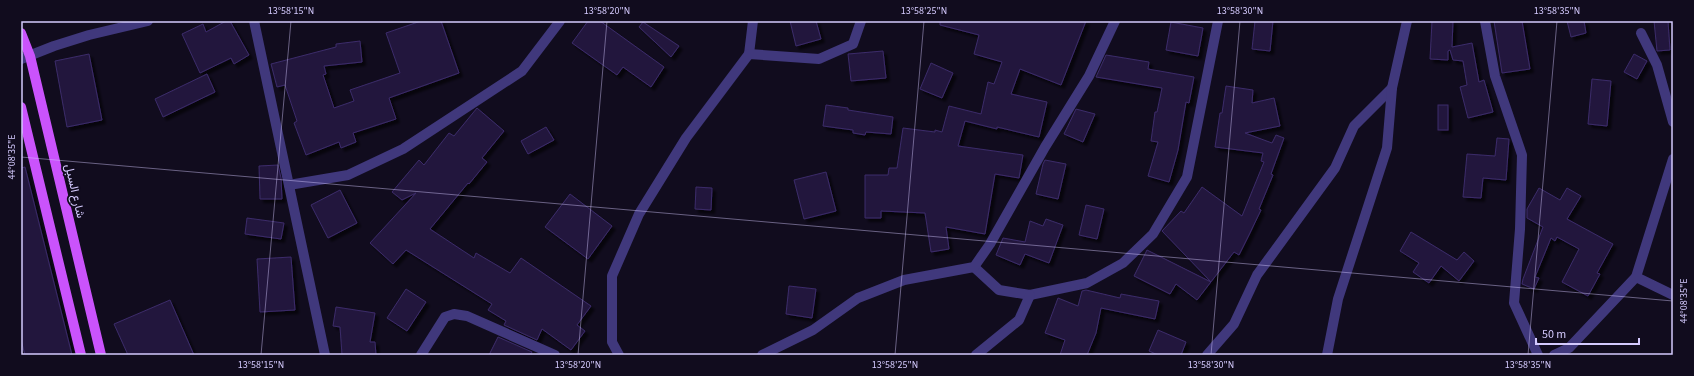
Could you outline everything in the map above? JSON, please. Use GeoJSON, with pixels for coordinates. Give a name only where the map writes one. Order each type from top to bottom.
{"type":"FeatureCollection","features":[{"type":"Feature","properties":{"kind":"main road","name":"شارع السبل"},"geometry":{"type":"LineString","coordinates":[[21,33],[25,58],[101,355]]}},
{"type":"Feature","properties":{"kind":"main road"},"geometry":{"type":"LineString","coordinates":[[21,107],[81,355]]}},
{"type":"Feature","properties":{"kind":"street"},"geometry":{"type":"LineString","coordinates":[[25,58],[54,46],[89,35],[144,21]]}},
{"type":"Feature","properties":{"kind":"street"},"geometry":{"type":"LineString","coordinates":[[254,21],[325,355]]}},
{"type":"Feature","properties":{"kind":"street"},"geometry":{"type":"LineString","coordinates":[[289,185],[348,175],[403,149],[522,71],[560,21]]}},
{"type":"Feature","properties":{"kind":"street"},"geometry":{"type":"LineString","coordinates":[[620,355],[612,342],[612,276],[639,214],[686,138],[748,54],[753,21]]}},
{"type":"Feature","properties":{"kind":"street"},"geometry":{"type":"LineString","coordinates":[[748,54],[819,59],[853,44],[861,21]]}},
{"type":"Feature","properties":{"kind":"street"},"geometry":{"type":"LineString","coordinates":[[762,355],[814,330],[858,298],[904,280],[974,267],[990,244],[1045,147],[1089,76],[1115,21]]}},
{"type":"Feature","properties":{"kind":"street"},"geometry":{"type":"LineString","coordinates":[[974,267],[999,290],[1030,295],[1088,283],[1123,263],[1153,234],[1187,177],[1218,21]]}},
{"type":"Feature","properties":{"kind":"street"},"geometry":{"type":"LineString","coordinates":[[1327,355],[1338,299],[1387,148],[1392,88],[1407,21]]}},
{"type":"Feature","properties":{"kind":"street"},"geometry":{"type":"LineString","coordinates":[[1485,21],[1495,76],[1522,155],[1520,228],[1514,303],[1538,355]]}},
{"type":"Feature","properties":{"kind":"street"},"geometry":{"type":"LineString","coordinates":[[1641,33],[1657,65],[1673,122]]}},
{"type":"Feature","properties":{"kind":"street"},"geometry":{"type":"LineString","coordinates":[[1207,355],[1234,324],[1257,275],[1335,168],[1354,126],[1392,88]]}},
{"type":"Feature","properties":{"kind":"street"},"geometry":{"type":"LineString","coordinates":[[1554,355],[1569,348],[1636,277],[1673,159]]}},
{"type":"Feature","properties":{"kind":"street"},"geometry":{"type":"LineString","coordinates":[[1636,277],[1673,295]]}},
{"type":"Feature","properties":{"kind":"street"},"geometry":{"type":"LineString","coordinates":[[976,355],[1019,320],[1030,295]]}},
{"type":"Feature","properties":{"kind":"street"},"geometry":{"type":"LineString","coordinates":[[421,355],[445,317],[454,314],[467,316],[554,355]]}},
{"type":"Feature","properties":{"kind":"building"},"geometry":{"type":"Polygon","coordinates":[[[226,21],[230,21],[249,55],[234,64],[231,58],[200,73],[182,34],[203,24],[206,32],[226,21]]]}},
{"type":"Feature","properties":{"kind":"building"},"geometry":{"type":"Polygon","coordinates":[[[421,21],[441,21],[459,73],[389,98],[396,119],[353,133],[356,142],[341,148],[339,142],[306,155],[294,123],[297,121],[285,85],[277,87],[271,64],[336,47],[336,44],[360,41],[362,62],[324,66],[326,74],[323,75],[334,108],[354,101],[350,90],[400,73],[386,33],[421,21]]]}},
{"type":"Feature","properties":{"kind":"building"},"geometry":{"type":"Polygon","coordinates":[[[588,21],[600,21],[664,67],[651,87],[623,67],[617,75],[572,43],[588,21]]]}},
{"type":"Feature","properties":{"kind":"building"},"geometry":{"type":"Polygon","coordinates":[[[790,21],[816,21],[821,39],[796,46],[790,21]]]}},
{"type":"Feature","properties":{"kind":"building"},"geometry":{"type":"Polygon","coordinates":[[[940,21],[1086,21],[1061,85],[1020,69],[1011,94],[1047,102],[1039,137],[965,121],[958,146],[1023,155],[1019,178],[995,174],[985,234],[946,227],[949,249],[931,252],[925,213],[881,211],[881,218],[865,218],[865,175],[888,175],[889,168],[897,168],[903,128],[935,132],[935,130],[942,132],[949,106],[981,114],[988,82],[994,84],[1002,62],[974,54],[979,35],[940,25],[940,21]]]}},
{"type":"Feature","properties":{"kind":"building"},"geometry":{"type":"Polygon","coordinates":[[[1255,21],[1273,21],[1270,51],[1252,49],[1255,21]]]}},
{"type":"Feature","properties":{"kind":"building"},"geometry":{"type":"Polygon","coordinates":[[[1432,21],[1453,21],[1452,47],[1472,43],[1479,82],[1484,80],[1493,112],[1468,118],[1460,87],[1467,85],[1463,61],[1453,60],[1450,50],[1448,51],[1448,60],[1430,59],[1432,21]]]}},
{"type":"Feature","properties":{"kind":"building"},"geometry":{"type":"Polygon","coordinates":[[[1494,21],[1522,21],[1530,69],[1502,73],[1494,21]]]}},
{"type":"Feature","properties":{"kind":"building"},"geometry":{"type":"Polygon","coordinates":[[[1567,21],[1584,21],[1586,33],[1571,37],[1567,21]]]}},
{"type":"Feature","properties":{"kind":"building"},"geometry":{"type":"Polygon","coordinates":[[[1654,21],[1668,21],[1670,50],[1657,51],[1654,21]]]}},
{"type":"Feature","properties":{"kind":"building"},"geometry":{"type":"Polygon","coordinates":[[[643,22],[679,46],[671,57],[639,27],[643,22]]]}},
{"type":"Feature","properties":{"kind":"building"},"geometry":{"type":"Polygon","coordinates":[[[1171,22],[1203,28],[1198,56],[1166,50],[1171,22]]]}},
{"type":"Feature","properties":{"kind":"building"},"geometry":{"type":"Polygon","coordinates":[[[883,51],[886,78],[851,81],[848,54],[883,51]]]}},
{"type":"Feature","properties":{"kind":"building"},"geometry":{"type":"Polygon","coordinates":[[[89,54],[102,120],[67,127],[55,61],[89,54]]]}},
{"type":"Feature","properties":{"kind":"building"},"geometry":{"type":"Polygon","coordinates":[[[1634,54],[1647,61],[1637,79],[1624,72],[1634,54]]]}},
{"type":"Feature","properties":{"kind":"building"},"geometry":{"type":"Polygon","coordinates":[[[1106,55],[1149,62],[1148,69],[1194,77],[1189,103],[1186,102],[1178,150],[1169,182],[1148,176],[1158,142],[1151,141],[1155,112],[1157,112],[1162,88],[1096,77],[1106,55]]]}},
{"type":"Feature","properties":{"kind":"building"},"geometry":{"type":"Polygon","coordinates":[[[931,63],[953,73],[942,98],[920,89],[931,63]]]}},
{"type":"Feature","properties":{"kind":"building"},"geometry":{"type":"Polygon","coordinates":[[[207,74],[215,92],[163,117],[155,99],[207,74]]]}},
{"type":"Feature","properties":{"kind":"building"},"geometry":{"type":"Polygon","coordinates":[[[1592,79],[1611,81],[1607,126],[1588,124],[1592,79]]]}},
{"type":"Feature","properties":{"kind":"building"},"geometry":{"type":"Polygon","coordinates":[[[1226,86],[1253,90],[1252,103],[1274,98],[1280,126],[1245,133],[1272,143],[1276,135],[1284,138],[1271,174],[1273,175],[1259,209],[1261,210],[1239,255],[1234,252],[1211,282],[1162,231],[1181,211],[1184,213],[1202,187],[1242,216],[1264,162],[1261,161],[1263,153],[1215,147],[1226,86]]]}},
{"type":"Feature","properties":{"kind":"building"},"geometry":{"type":"Polygon","coordinates":[[[826,105],[893,117],[891,134],[866,132],[865,135],[853,133],[853,130],[823,126],[826,105]]]}},
{"type":"Feature","properties":{"kind":"building"},"geometry":{"type":"Polygon","coordinates":[[[1438,105],[1448,105],[1448,130],[1438,130],[1438,105]]]}},
{"type":"Feature","properties":{"kind":"building"},"geometry":{"type":"Polygon","coordinates":[[[477,108],[504,131],[482,158],[487,162],[430,229],[474,258],[476,253],[510,273],[521,258],[591,306],[577,325],[585,331],[571,350],[542,329],[537,340],[504,325],[506,321],[488,310],[492,304],[406,250],[393,264],[370,243],[416,193],[402,200],[392,192],[419,160],[424,165],[449,133],[454,136],[477,108]]]}},
{"type":"Feature","properties":{"kind":"building"},"geometry":{"type":"Polygon","coordinates":[[[1076,109],[1095,114],[1083,142],[1064,134],[1076,109]]]}},
{"type":"Feature","properties":{"kind":"building"},"geometry":{"type":"Polygon","coordinates":[[[546,127],[554,140],[528,154],[521,141],[546,127]]]}},
{"type":"Feature","properties":{"kind":"building"},"geometry":{"type":"Polygon","coordinates":[[[1497,138],[1509,139],[1506,180],[1483,178],[1481,198],[1463,197],[1467,154],[1495,156],[1497,138]]]}},
{"type":"Feature","properties":{"kind":"building"},"geometry":{"type":"Polygon","coordinates":[[[1045,160],[1066,164],[1058,199],[1036,194],[1045,160]]]}},
{"type":"Feature","properties":{"kind":"building"},"geometry":{"type":"Polygon","coordinates":[[[278,165],[281,178],[282,199],[260,199],[259,166],[278,165]]]}},
{"type":"Feature","properties":{"kind":"building"},"geometry":{"type":"Polygon","coordinates":[[[25,167],[72,355],[25,355],[21,340],[21,168],[25,167]]]}},
{"type":"Feature","properties":{"kind":"building"},"geometry":{"type":"Polygon","coordinates":[[[826,172],[836,211],[804,219],[794,180],[826,172]]]}},
{"type":"Feature","properties":{"kind":"building"},"geometry":{"type":"Polygon","coordinates":[[[696,187],[712,188],[711,210],[695,209],[696,187]]]}},
{"type":"Feature","properties":{"kind":"building"},"geometry":{"type":"Polygon","coordinates":[[[1539,188],[1560,200],[1567,188],[1581,196],[1567,219],[1613,244],[1597,273],[1600,274],[1588,296],[1562,282],[1579,249],[1557,237],[1555,241],[1551,238],[1535,277],[1539,278],[1534,289],[1522,284],[1543,227],[1527,218],[1527,209],[1539,188]]]}},
{"type":"Feature","properties":{"kind":"building"},"geometry":{"type":"Polygon","coordinates":[[[340,190],[357,223],[328,238],[311,205],[340,190]]]}},
{"type":"Feature","properties":{"kind":"building"},"geometry":{"type":"Polygon","coordinates":[[[570,194],[612,226],[588,259],[545,227],[570,194]]]}},
{"type":"Feature","properties":{"kind":"building"},"geometry":{"type":"Polygon","coordinates":[[[1086,205],[1104,209],[1097,239],[1079,235],[1086,205]]]}},
{"type":"Feature","properties":{"kind":"building"},"geometry":{"type":"Polygon","coordinates":[[[247,218],[284,223],[281,239],[245,234],[247,218]]]}},
{"type":"Feature","properties":{"kind":"building"},"geometry":{"type":"Polygon","coordinates":[[[1046,219],[1063,225],[1049,263],[1025,254],[1020,265],[996,255],[1003,238],[1025,242],[1030,221],[1043,226],[1046,219]]]}},
{"type":"Feature","properties":{"kind":"building"},"geometry":{"type":"Polygon","coordinates":[[[1411,232],[1457,260],[1464,252],[1474,261],[1459,281],[1441,266],[1429,283],[1413,272],[1419,263],[1400,251],[1411,232]]]}},
{"type":"Feature","properties":{"kind":"building"},"geometry":{"type":"Polygon","coordinates":[[[1147,250],[1211,282],[1197,300],[1176,284],[1170,294],[1134,276],[1147,250]]]}},
{"type":"Feature","properties":{"kind":"building"},"geometry":{"type":"Polygon","coordinates":[[[291,257],[295,310],[260,312],[257,259],[291,257]]]}},
{"type":"Feature","properties":{"kind":"building"},"geometry":{"type":"Polygon","coordinates":[[[789,286],[816,289],[812,318],[786,314],[789,286]]]}},
{"type":"Feature","properties":{"kind":"building"},"geometry":{"type":"Polygon","coordinates":[[[406,289],[426,302],[407,331],[387,318],[406,289]]]}},
{"type":"Feature","properties":{"kind":"building"},"geometry":{"type":"Polygon","coordinates":[[[1086,290],[1120,298],[1121,294],[1159,301],[1155,319],[1101,308],[1096,333],[1087,355],[1060,355],[1065,340],[1045,333],[1058,298],[1078,306],[1082,291],[1086,290]]]}},
{"type":"Feature","properties":{"kind":"building"},"geometry":{"type":"Polygon","coordinates":[[[170,300],[194,355],[128,355],[114,324],[170,300]]]}},
{"type":"Feature","properties":{"kind":"building"},"geometry":{"type":"Polygon","coordinates":[[[336,307],[375,313],[370,342],[375,342],[376,355],[342,355],[340,327],[333,326],[336,307]]]}},
{"type":"Feature","properties":{"kind":"building"},"geometry":{"type":"Polygon","coordinates":[[[1158,330],[1186,342],[1181,355],[1158,355],[1149,351],[1158,330]]]}},
{"type":"Feature","properties":{"kind":"building"},"geometry":{"type":"Polygon","coordinates":[[[498,337],[532,352],[530,355],[489,355],[498,337]]]}}]}
